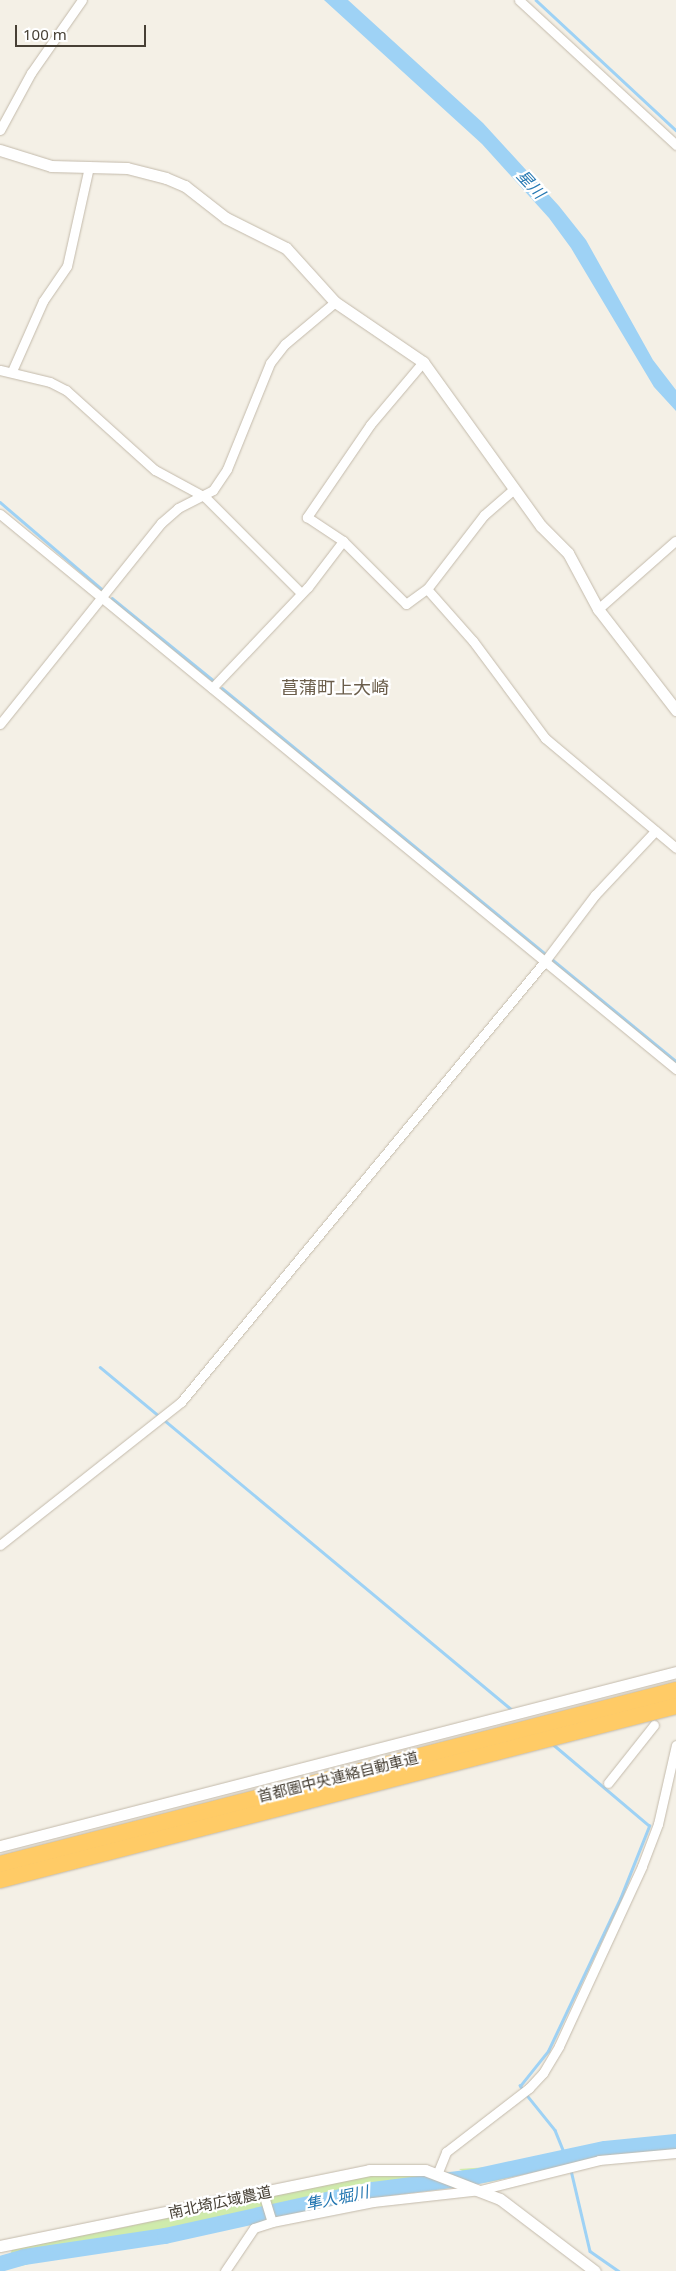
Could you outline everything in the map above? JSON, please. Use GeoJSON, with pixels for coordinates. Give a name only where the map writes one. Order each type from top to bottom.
{"type":"FeatureCollection","features":[{"type":"Feature","properties":{"kind":"highway","name":"首都圏中央連絡自動車道"},"geometry":{"type":"LineString","coordinates":[[0,1864],[676,1690]]}},
{"type":"Feature","properties":{"kind":"highway","name":"首都圏中央連絡自動車道"},"geometry":{"type":"LineString","coordinates":[[0,1880],[676,1706]]}},
{"type":"Feature","properties":{"kind":"street"},"geometry":{"type":"LineString","coordinates":[[0,130],[31,73],[82,0]]}},
{"type":"Feature","properties":{"kind":"street"},"geometry":{"type":"LineString","coordinates":[[519,0],[676,145]]}},
{"type":"Feature","properties":{"kind":"street"},"geometry":{"type":"LineString","coordinates":[[0,150],[51,166],[127,168],[185,186],[226,218],[286,248],[335,302],[423,362],[541,526],[568,554],[598,609],[676,710]]}},
{"type":"Feature","properties":{"kind":"street"},"geometry":{"type":"LineString","coordinates":[[12,371],[43,301],[67,266],[90,168]]}},
{"type":"Feature","properties":{"kind":"street"},"geometry":{"type":"LineString","coordinates":[[0,724],[104,598],[169,515],[213,490],[226,469],[270,363],[285,344],[335,302]]}},
{"type":"Feature","properties":{"kind":"street"},"geometry":{"type":"LineString","coordinates":[[423,362],[370,425],[308,517],[343,541],[403,604],[427,589],[484,515],[514,489]]}},
{"type":"Feature","properties":{"kind":"street"},"geometry":{"type":"LineString","coordinates":[[0,370],[12,371],[66,390],[143,460],[205,496],[301,593]]}},
{"type":"Feature","properties":{"kind":"street"},"geometry":{"type":"LineString","coordinates":[[0,514],[676,1069]]}},
{"type":"Feature","properties":{"kind":"street"},"geometry":{"type":"LineString","coordinates":[[212,688],[301,593],[343,541]]}},
{"type":"Feature","properties":{"kind":"street"},"geometry":{"type":"LineString","coordinates":[[598,609],[674,541]]}},
{"type":"Feature","properties":{"kind":"street"},"geometry":{"type":"LineString","coordinates":[[427,589],[473,640],[545,738],[676,848]]}},
{"type":"Feature","properties":{"kind":"street"},"geometry":{"type":"LineString","coordinates":[[0,1545],[181,1402],[545,961],[595,895],[654,831]]}},
{"type":"Feature","properties":{"kind":"street"},"geometry":{"type":"LineString","coordinates":[[0,1846],[676,1672]]}},
{"type":"Feature","properties":{"kind":"street"},"geometry":{"type":"LineString","coordinates":[[608,1783],[654,1725]]}},
{"type":"Feature","properties":{"kind":"street"},"geometry":{"type":"LineString","coordinates":[[438,2172],[446,2152],[529,2088],[543,2073],[559,2046],[642,1866],[658,1824],[676,1745]]}},
{"type":"Feature","properties":{"kind":"street"},"geometry":{"type":"LineString","coordinates":[[225,2271],[254,2228],[272,2220],[373,2202],[480,2190],[599,2160],[676,2153]]}},
{"type":"Feature","properties":{"kind":"street","name":"南北埼広域農道"},"geometry":{"type":"LineString","coordinates":[[1,2246],[264,2195],[368,2170],[387,2168],[438,2172],[480,2190]]}},
{"type":"Feature","properties":{"kind":"street"},"geometry":{"type":"LineString","coordinates":[[480,2190],[500,2199],[594,2271]]}},
{"type":"Feature","properties":{"kind":"street"},"geometry":{"type":"LineString","coordinates":[[264,2195],[272,2220]]}},
{"type":"Feature","properties":{"kind":"green space"},"geometry":{"type":"Polygon","coordinates":[[[676,2136],[676,2140],[602,2147],[469,2175],[459,2169],[489,2167],[590,2145],[676,2136]]]}},
{"type":"Feature","properties":{"kind":"green space"},"geometry":{"type":"Polygon","coordinates":[[[676,2144],[676,2149],[604,2155],[494,2181],[482,2183],[477,2178],[603,2151],[676,2144]]]}},
{"type":"Feature","properties":{"kind":"green space"},"geometry":{"type":"Polygon","coordinates":[[[415,2174],[429,2180],[330,2194],[164,2233],[47,2250],[18,2257],[15,2261],[167,2238],[358,2195],[437,2184],[443,2188],[379,2195],[184,2239],[53,2258],[21,2266],[13,2267],[10,2254],[13,2248],[53,2239],[96,2233],[368,2176],[415,2174]]]}},
{"type":"Feature","properties":{"kind":"water","name":"星川"},"geometry":{"type":"Polygon","coordinates":[[[324,0],[348,0],[483,123],[559,206],[586,240],[653,360],[676,390],[676,411],[654,387],[571,248],[549,218],[482,144],[324,0]]]}},
{"type":"Feature","properties":{"kind":"waterway"},"geometry":{"type":"LineString","coordinates":[[536,0],[676,130]]}},
{"type":"Feature","properties":{"kind":"waterway"},"geometry":{"type":"LineString","coordinates":[[0,502],[102,589]]}},
{"type":"Feature","properties":{"kind":"waterway"},"geometry":{"type":"LineString","coordinates":[[112,598],[213,680]]}},
{"type":"Feature","properties":{"kind":"waterway"},"geometry":{"type":"LineString","coordinates":[[222,688],[676,1061]]}},
{"type":"Feature","properties":{"kind":"waterway"},"geometry":{"type":"LineString","coordinates":[[100,1367],[159,1416]]}},
{"type":"Feature","properties":{"kind":"waterway"},"geometry":{"type":"LineString","coordinates":[[163,1419],[512,1710]]}},
{"type":"Feature","properties":{"kind":"waterway"},"geometry":{"type":"LineString","coordinates":[[522,2089],[520,2086],[548,2051],[620,1899],[649,1826],[552,1744]]}},
{"type":"Feature","properties":{"kind":"waterway"},"geometry":{"type":"LineString","coordinates":[[526,2094],[555,2130],[569,2165]]}},
{"type":"Feature","properties":{"kind":"waterway","name":"隼人堀川"},"geometry":{"type":"LineString","coordinates":[[0,2264],[24,2257],[165,2236],[373,2190],[474,2177],[605,2149],[676,2142]]}},
{"type":"Feature","properties":{"kind":"waterway"},"geometry":{"type":"LineString","coordinates":[[571,2170],[590,2251],[619,2271]]}},
{"type":"Feature","properties":{"kind":"district","name":"菖蒲町上大崎"},"geometry":{"type":"Point","coordinates":[335,687]}}]}
